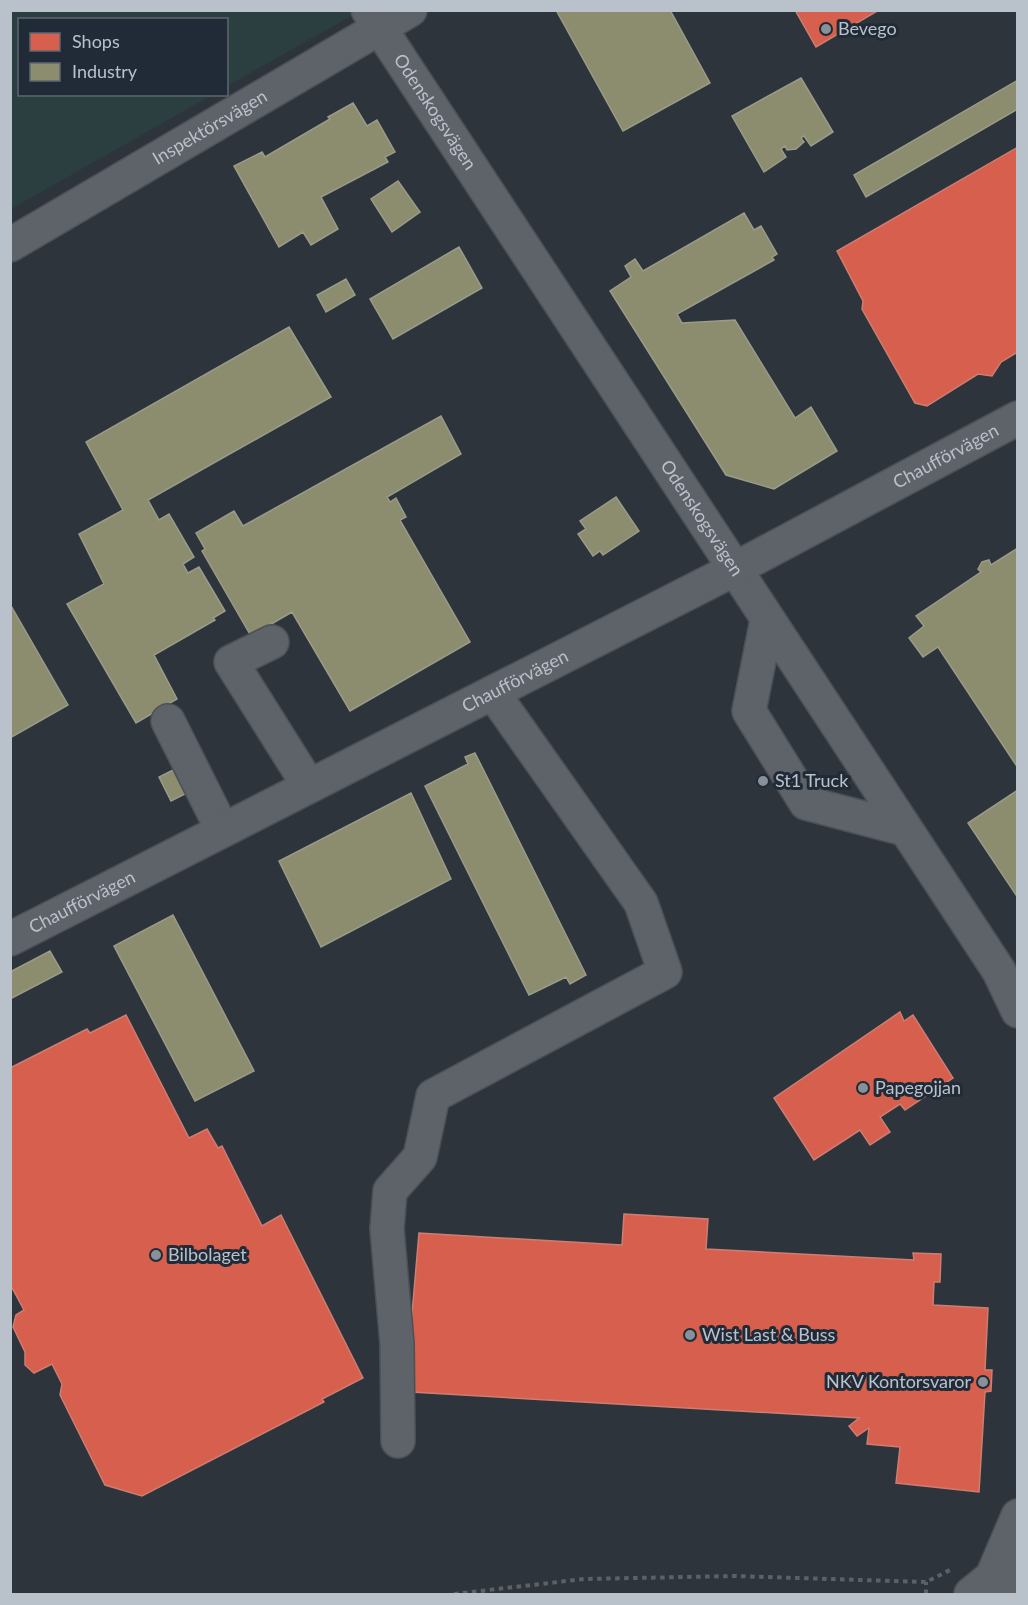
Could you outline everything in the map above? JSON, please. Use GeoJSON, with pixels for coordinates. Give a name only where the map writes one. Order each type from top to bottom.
{"type":"FeatureCollection","features":[{"type":"Feature","properties":{"kind":"street","name":"Inspektörsvägen"},"geometry":{"type":"LineString","coordinates":[[10,245],[373,20],[410,10]]}},
{"type":"Feature","properties":{"kind":"street","name":"Odenskogsvägen"},"geometry":{"type":"LineString","coordinates":[[373,20],[999,971],[1017,1011]]}},
{"type":"Feature","properties":{"kind":"street","name":"Chaufförvägen"},"geometry":{"type":"LineString","coordinates":[[10,939],[733,570],[1017,418]]}},
{"type":"Feature","properties":{"kind":"street"},"geometry":{"type":"LineString","coordinates":[[767,620],[749,711],[806,802],[905,829]]}},
{"type":"Feature","properties":{"kind":"street"},"geometry":{"type":"LineString","coordinates":[[272,642],[231,662],[309,786]]}},
{"type":"Feature","properties":{"kind":"street"},"geometry":{"type":"LineString","coordinates":[[398,1441],[397,1344],[387,1229],[390,1191],[420,1157],[433,1096],[665,972],[641,903],[493,693]]}},
{"type":"Feature","properties":{"kind":"street"},"geometry":{"type":"LineString","coordinates":[[168,721],[214,813]]}},
{"type":"Feature","properties":{"kind":"street"},"geometry":{"type":"LineString","coordinates":[[983,1579],[1017,1516]]}},
{"type":"Feature","properties":{"kind":"path"},"geometry":{"type":"LineString","coordinates":[[454,1594],[584,1579],[734,1576],[926,1582],[983,1579]]}},
{"type":"Feature","properties":{"kind":"path"},"geometry":{"type":"LineString","coordinates":[[926,1582],[926,1594]]}},
{"type":"Feature","properties":{"kind":"green space"},"geometry":{"type":"Polygon","coordinates":[[[11,11],[360,11],[228,85],[228,18],[18,18],[18,96],[210,96],[11,209],[11,11]]]}},
{"type":"Feature","properties":{"kind":"building: Shops","name":"Bevego"},"geometry":{"type":"Polygon","coordinates":[[[795,10],[879,10],[816,47],[795,10]]]}},
{"type":"Feature","properties":{"kind":"building: Shops"},"geometry":{"type":"Polygon","coordinates":[[[1018,147],[1018,352],[1001,362],[992,376],[978,374],[927,406],[915,403],[862,309],[863,301],[837,251],[1018,147]]]}},
{"type":"Feature","properties":{"kind":"building: Shops","name":"Papegojjan"},"geometry":{"type":"Polygon","coordinates":[[[900,1012],[904,1021],[913,1015],[953,1078],[905,1110],[900,1104],[880,1117],[890,1132],[870,1145],[860,1130],[814,1160],[774,1098],[900,1012]]]}},
{"type":"Feature","properties":{"kind":"building: Shops","name":"Bilbolaget"},"geometry":{"type":"Polygon","coordinates":[[[126,1015],[189,1138],[207,1129],[218,1148],[222,1146],[262,1226],[281,1215],[363,1378],[322,1399],[324,1402],[142,1496],[105,1485],[60,1395],[62,1384],[52,1364],[34,1373],[25,1365],[25,1352],[13,1327],[16,1315],[24,1310],[10,1284],[10,1068],[87,1029],[90,1033],[126,1015]]]}},
{"type":"Feature","properties":{"kind":"building: Shops"},"geometry":{"type":"Polygon","coordinates":[[[624,1214],[708,1219],[706,1249],[914,1260],[913,1253],[941,1254],[940,1282],[934,1282],[933,1305],[988,1308],[985,1370],[992,1370],[991,1391],[985,1392],[979,1492],[896,1483],[900,1447],[867,1444],[869,1428],[857,1436],[849,1426],[859,1418],[411,1392],[408,1360],[419,1233],[622,1245],[624,1214]]]}},
{"type":"Feature","properties":{"kind":"building: Industry"},"geometry":{"type":"Polygon","coordinates":[[[556,10],[670,10],[710,83],[623,131],[556,10]]]}},
{"type":"Feature","properties":{"kind":"building: Industry"},"geometry":{"type":"Polygon","coordinates":[[[801,78],[833,132],[811,146],[804,136],[801,138],[804,142],[796,149],[787,150],[785,146],[781,149],[786,157],[764,172],[732,116],[801,78]]]}},
{"type":"Feature","properties":{"kind":"building: Industry"},"geometry":{"type":"Polygon","coordinates":[[[1018,80],[1018,109],[866,197],[854,175],[1018,80]]]}},
{"type":"Feature","properties":{"kind":"building: Industry"},"geometry":{"type":"Polygon","coordinates":[[[353,103],[367,126],[377,120],[395,152],[385,157],[388,162],[321,197],[338,229],[311,245],[303,232],[279,247],[234,166],[262,152],[265,157],[353,103]]]}},
{"type":"Feature","properties":{"kind":"building: Industry"},"geometry":{"type":"Polygon","coordinates":[[[398,181],[420,212],[392,232],[371,199],[398,181]]]}},
{"type":"Feature","properties":{"kind":"building: Industry"},"geometry":{"type":"Polygon","coordinates":[[[744,213],[754,230],[761,226],[777,254],[772,257],[774,260],[677,314],[682,323],[735,320],[795,418],[811,407],[837,451],[774,489],[726,475],[610,291],[631,277],[625,266],[635,259],[643,271],[744,213]]]}},
{"type":"Feature","properties":{"kind":"building: Industry"},"geometry":{"type":"Polygon","coordinates":[[[459,247],[482,288],[393,339],[370,299],[459,247]]]}},
{"type":"Feature","properties":{"kind":"building: Industry"},"geometry":{"type":"Polygon","coordinates":[[[346,279],[355,295],[326,312],[317,295],[346,279]]]}},
{"type":"Feature","properties":{"kind":"building: Industry"},"geometry":{"type":"Polygon","coordinates":[[[289,327],[331,397],[148,500],[159,520],[169,514],[194,557],[183,564],[188,573],[199,567],[225,611],[213,618],[215,620],[154,655],[177,699],[136,723],[67,604],[104,584],[79,534],[123,510],[86,442],[289,327]]]}},
{"type":"Feature","properties":{"kind":"building: Industry"},"geometry":{"type":"Polygon","coordinates":[[[441,416],[461,454],[387,497],[390,502],[396,498],[406,517],[400,520],[470,642],[350,711],[292,612],[251,636],[202,551],[205,549],[196,533],[234,511],[243,526],[441,416]]]}},
{"type":"Feature","properties":{"kind":"building: Industry"},"geometry":{"type":"Polygon","coordinates":[[[616,497],[639,531],[603,555],[600,551],[593,556],[578,534],[586,529],[580,521],[616,497]]]}},
{"type":"Feature","properties":{"kind":"building: Industry"},"geometry":{"type":"Polygon","coordinates":[[[1018,548],[1018,768],[938,647],[923,657],[909,638],[924,626],[916,616],[981,572],[978,569],[982,562],[989,560],[991,565],[1018,548]]]}},
{"type":"Feature","properties":{"kind":"building: Industry"},"geometry":{"type":"Polygon","coordinates":[[[10,604],[68,705],[10,738],[10,604]]]}},
{"type":"Feature","properties":{"kind":"building: Industry"},"geometry":{"type":"Polygon","coordinates":[[[475,753],[586,975],[570,984],[566,977],[529,995],[425,786],[468,764],[465,757],[475,753]]]}},
{"type":"Feature","properties":{"kind":"building: Industry"},"geometry":{"type":"Polygon","coordinates":[[[183,765],[195,789],[171,801],[159,777],[183,765]]]}},
{"type":"Feature","properties":{"kind":"building: Industry"},"geometry":{"type":"Polygon","coordinates":[[[1018,790],[1018,898],[968,823],[1018,790]]]}},
{"type":"Feature","properties":{"kind":"building: Industry"},"geometry":{"type":"Polygon","coordinates":[[[411,793],[451,879],[321,947],[279,861],[411,793]]]}},
{"type":"Feature","properties":{"kind":"building: Industry"},"geometry":{"type":"Polygon","coordinates":[[[173,915],[254,1071],[195,1101],[114,946],[173,915]]]}},
{"type":"Feature","properties":{"kind":"building: Industry"},"geometry":{"type":"Polygon","coordinates":[[[50,951],[62,972],[10,999],[10,972],[50,951]]]}},
{"type":"Feature","properties":{"kind":"place","name":"Bevego"},"geometry":{"type":"Point","coordinates":[826,29]}},
{"type":"Feature","properties":{"kind":"place","name":"St1 Truck"},"geometry":{"type":"Point","coordinates":[763,781]}},
{"type":"Feature","properties":{"kind":"place","name":"Papegojjan"},"geometry":{"type":"Point","coordinates":[863,1088]}},
{"type":"Feature","properties":{"kind":"place","name":"Bilbolaget"},"geometry":{"type":"Point","coordinates":[156,1255]}},
{"type":"Feature","properties":{"kind":"place","name":"Wist Last & Buss"},"geometry":{"type":"Point","coordinates":[690,1335]}},
{"type":"Feature","properties":{"kind":"place","name":"NKV Kontorsvaror"},"geometry":{"type":"Point","coordinates":[983,1382]}}]}
